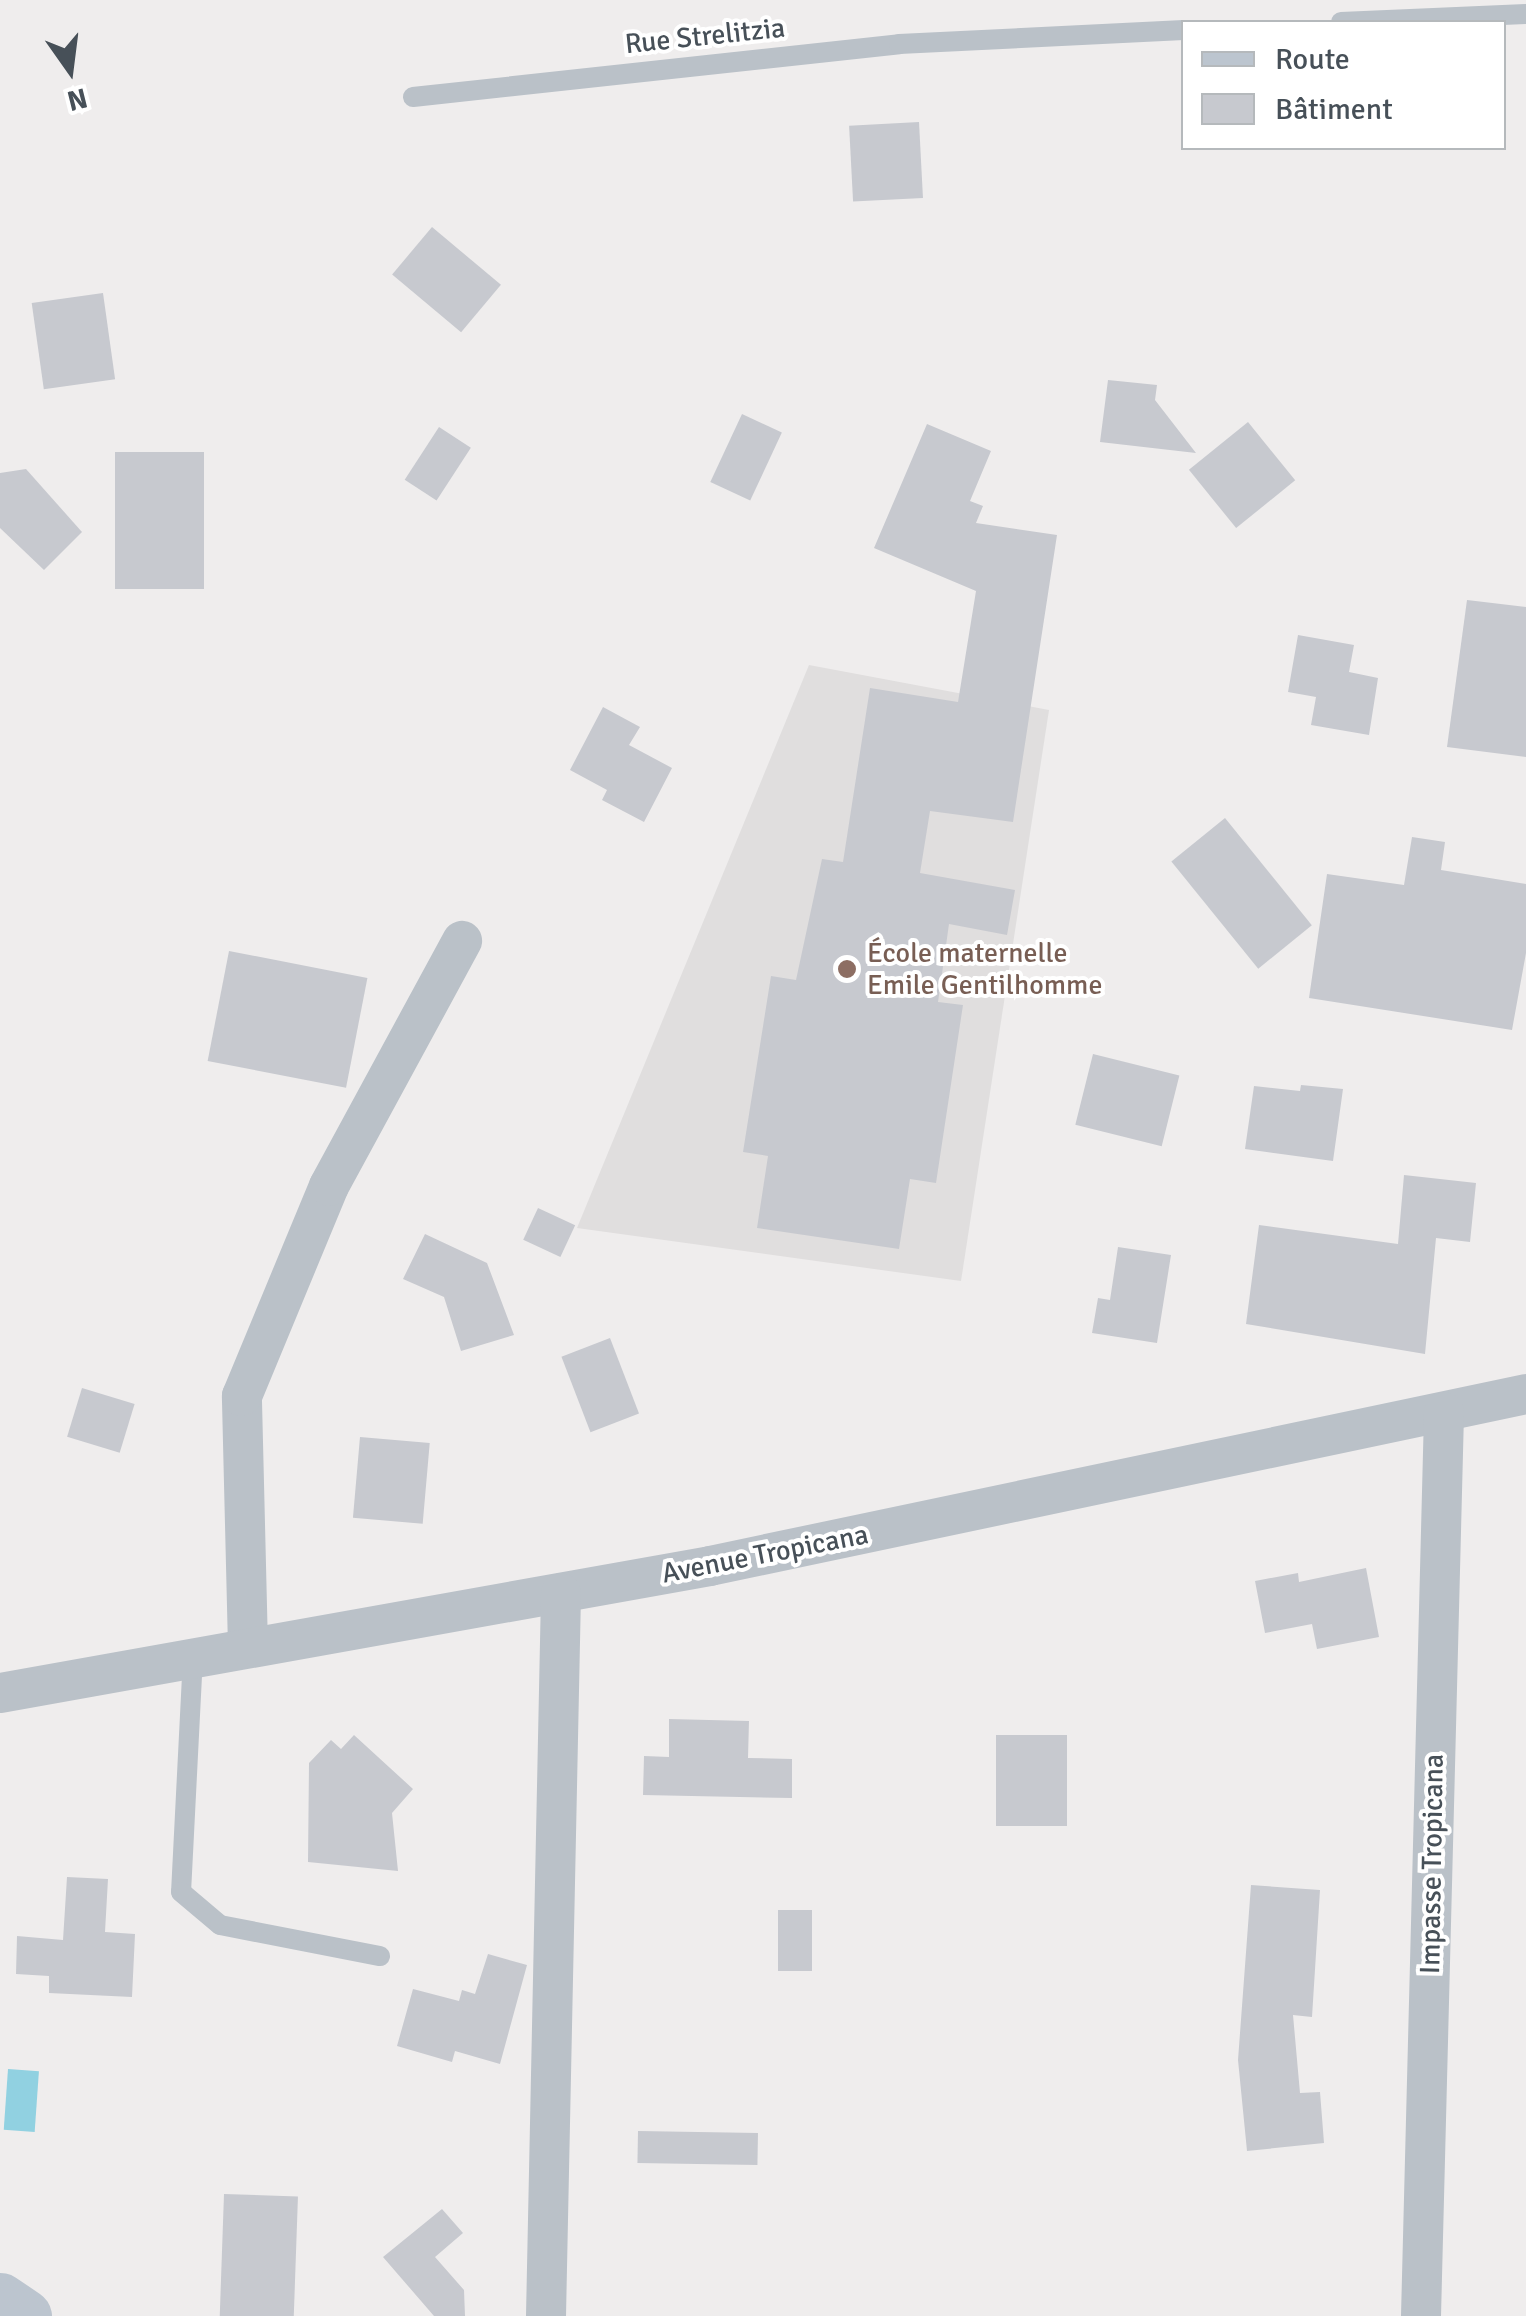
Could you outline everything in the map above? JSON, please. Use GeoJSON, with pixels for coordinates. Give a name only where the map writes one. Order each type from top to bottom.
{"type":"FeatureCollection","features":[{"type":"Feature","properties":{"kind":"street"},"geometry":{"type":"LineString","coordinates":[[248,1647],[242,1396],[329,1186],[462,941]]}},
{"type":"Feature","properties":{"kind":"street","name":"Avenue Tropicana"},"geometry":{"type":"LineString","coordinates":[[0,1692],[562,1593],[1526,1394]]}},
{"type":"Feature","properties":{"kind":"street","name":"Impasse Tropicana"},"geometry":{"type":"LineString","coordinates":[[1421,2316],[1444,1412]]}},
{"type":"Feature","properties":{"kind":"street"},"geometry":{"type":"LineString","coordinates":[[546,2316],[562,1593]]}},
{"type":"Feature","properties":{"kind":"street"},"geometry":{"type":"LineString","coordinates":[[0,2300],[24,2316]]}},
{"type":"Feature","properties":{"kind":"lane"},"geometry":{"type":"LineString","coordinates":[[1387,20],[1526,14]]}},
{"type":"Feature","properties":{"kind":"lane","name":"Rue Strelitzia"},"geometry":{"type":"LineString","coordinates":[[413,97],[899,44],[1181,30]]}},
{"type":"Feature","properties":{"kind":"lane"},"geometry":{"type":"LineString","coordinates":[[192,1656],[181,1892],[220,1925],[380,1956]]}},
{"type":"Feature","properties":{"kind":"shaded area","name":"École maternelle Emile Gentilhomme"},"geometry":{"type":"Polygon","coordinates":[[[809,665],[1049,710],[961,1281],[577,1228],[809,665]]]}},
{"type":"Feature","properties":{"kind":"water"},"geometry":{"type":"Polygon","coordinates":[[[8,2069],[39,2071],[35,2132],[4,2130],[8,2069]]]}},
{"type":"Feature","properties":{"kind":"building"},"geometry":{"type":"Polygon","coordinates":[[[919,122],[923,198],[853,202],[849,126],[919,122]]]}},
{"type":"Feature","properties":{"kind":"building"},"geometry":{"type":"Polygon","coordinates":[[[432,227],[501,285],[461,332],[392,274],[432,227]]]}},
{"type":"Feature","properties":{"kind":"building"},"geometry":{"type":"Polygon","coordinates":[[[103,293],[115,379],[44,389],[32,303],[103,293]]]}},
{"type":"Feature","properties":{"kind":"building"},"geometry":{"type":"Polygon","coordinates":[[[1108,380],[1157,385],[1155,400],[1196,453],[1100,442],[1108,380]]]}},
{"type":"Feature","properties":{"kind":"building"},"geometry":{"type":"Polygon","coordinates":[[[742,414],[782,433],[750,501],[710,482],[742,414]]]}},
{"type":"Feature","properties":{"kind":"building"},"geometry":{"type":"Polygon","coordinates":[[[1248,422],[1295,480],[1236,528],[1189,470],[1248,422]]]}},
{"type":"Feature","properties":{"kind":"building"},"geometry":{"type":"Polygon","coordinates":[[[927,424],[991,451],[970,501],[983,506],[976,523],[1057,535],[1013,822],[930,811],[920,873],[1015,890],[1007,935],[949,924],[938,1002],[963,1005],[936,1183],[910,1179],[899,1249],[757,1228],[768,1156],[743,1152],[771,976],[796,980],[822,859],[843,862],[870,688],[958,702],[976,591],[874,548],[927,424]]]}},
{"type":"Feature","properties":{"kind":"building"},"geometry":{"type":"Polygon","coordinates":[[[439,427],[471,448],[437,501],[405,480],[439,427]]]}},
{"type":"Feature","properties":{"kind":"building"},"geometry":{"type":"Polygon","coordinates":[[[115,452],[204,452],[204,589],[115,589],[115,452]]]}},
{"type":"Feature","properties":{"kind":"building"},"geometry":{"type":"Polygon","coordinates":[[[26,469],[82,532],[44,570],[0,528],[0,473],[26,469]]]}},
{"type":"Feature","properties":{"kind":"building"},"geometry":{"type":"Polygon","coordinates":[[[1467,600],[1526,607],[1526,757],[1447,747],[1467,600]]]}},
{"type":"Feature","properties":{"kind":"building"},"geometry":{"type":"Polygon","coordinates":[[[1298,635],[1354,645],[1349,672],[1378,678],[1369,735],[1311,725],[1316,697],[1288,692],[1298,635]]]}},
{"type":"Feature","properties":{"kind":"building"},"geometry":{"type":"Polygon","coordinates":[[[603,707],[640,727],[629,745],[672,768],[644,822],[602,800],[607,790],[570,770],[603,707]]]}},
{"type":"Feature","properties":{"kind":"building"},"geometry":{"type":"Polygon","coordinates":[[[1225,818],[1312,925],[1258,969],[1171,861],[1225,818]]]}},
{"type":"Feature","properties":{"kind":"building"},"geometry":{"type":"Polygon","coordinates":[[[1412,837],[1445,842],[1441,870],[1526,884],[1526,953],[1512,1030],[1309,998],[1327,874],[1404,885],[1412,837]]]}},
{"type":"Feature","properties":{"kind":"building"},"geometry":{"type":"Polygon","coordinates":[[[229,951],[367,978],[346,1088],[208,1061],[229,951]]]}},
{"type":"Feature","properties":{"kind":"building"},"geometry":{"type":"Polygon","coordinates":[[[1093,1054],[1179,1076],[1162,1146],[1075,1125],[1093,1054]]]}},
{"type":"Feature","properties":{"kind":"building"},"geometry":{"type":"Polygon","coordinates":[[[1301,1085],[1343,1089],[1333,1161],[1245,1149],[1254,1086],[1300,1091],[1301,1085]]]}},
{"type":"Feature","properties":{"kind":"building"},"geometry":{"type":"Polygon","coordinates":[[[1404,1175],[1476,1183],[1470,1242],[1436,1238],[1425,1354],[1246,1324],[1259,1225],[1398,1244],[1404,1175]]]}},
{"type":"Feature","properties":{"kind":"building"},"geometry":{"type":"Polygon","coordinates":[[[538,1208],[575,1225],[560,1257],[523,1240],[538,1208]]]}},
{"type":"Feature","properties":{"kind":"building"},"geometry":{"type":"Polygon","coordinates":[[[425,1234],[487,1263],[514,1335],[461,1351],[444,1297],[403,1279],[425,1234]]]}},
{"type":"Feature","properties":{"kind":"building"},"geometry":{"type":"Polygon","coordinates":[[[1118,1247],[1171,1255],[1157,1343],[1092,1333],[1098,1298],[1110,1300],[1118,1247]]]}},
{"type":"Feature","properties":{"kind":"building"},"geometry":{"type":"Polygon","coordinates":[[[610,1338],[639,1414],[590,1432],[561,1357],[610,1338]]]}},
{"type":"Feature","properties":{"kind":"building"},"geometry":{"type":"Polygon","coordinates":[[[82,1388],[135,1404],[120,1453],[67,1437],[82,1388]]]}},
{"type":"Feature","properties":{"kind":"building"},"geometry":{"type":"Polygon","coordinates":[[[360,1437],[430,1443],[423,1524],[353,1518],[360,1437]]]}},
{"type":"Feature","properties":{"kind":"building"},"geometry":{"type":"Polygon","coordinates":[[[1366,1568],[1379,1637],[1317,1649],[1312,1624],[1265,1633],[1255,1581],[1298,1573],[1299,1582],[1366,1568]]]}},
{"type":"Feature","properties":{"kind":"building"},"geometry":{"type":"Polygon","coordinates":[[[669,1719],[749,1721],[748,1758],[792,1759],[792,1798],[643,1795],[644,1756],[669,1757],[669,1719]]]}},
{"type":"Feature","properties":{"kind":"building"},"geometry":{"type":"Polygon","coordinates":[[[354,1735],[413,1789],[392,1813],[398,1871],[308,1862],[309,1763],[331,1740],[341,1749],[354,1735]]]}},
{"type":"Feature","properties":{"kind":"building"},"geometry":{"type":"Polygon","coordinates":[[[996,1735],[1067,1735],[1067,1826],[996,1826],[996,1735]]]}},
{"type":"Feature","properties":{"kind":"building"},"geometry":{"type":"Polygon","coordinates":[[[67,1877],[108,1879],[105,1932],[135,1934],[132,1997],[49,1993],[49,1976],[16,1974],[17,1936],[63,1940],[67,1877]]]}},
{"type":"Feature","properties":{"kind":"building"},"geometry":{"type":"Polygon","coordinates":[[[1251,1885],[1320,1890],[1312,2017],[1293,2015],[1300,2093],[1320,2092],[1324,2143],[1247,2151],[1238,2060],[1251,1885]]]}},
{"type":"Feature","properties":{"kind":"building"},"geometry":{"type":"Polygon","coordinates":[[[778,1910],[812,1910],[812,1971],[778,1971],[778,1910]]]}},
{"type":"Feature","properties":{"kind":"building"},"geometry":{"type":"Polygon","coordinates":[[[488,1954],[527,1965],[500,2064],[455,2051],[452,2062],[397,2046],[413,1989],[459,2001],[462,1990],[475,1994],[488,1954]]]}},
{"type":"Feature","properties":{"kind":"building"},"geometry":{"type":"Polygon","coordinates":[[[638,2131],[758,2133],[757,2165],[637,2163],[638,2131]]]}},
{"type":"Feature","properties":{"kind":"building"},"geometry":{"type":"Polygon","coordinates":[[[224,2194],[298,2197],[294,2316],[220,2316],[224,2194]]]}},
{"type":"Feature","properties":{"kind":"building"},"geometry":{"type":"Polygon","coordinates":[[[442,2209],[463,2233],[435,2257],[464,2290],[465,2316],[434,2316],[383,2257],[442,2209]]]}},
{"type":"Feature","properties":{"kind":"place","name":"École maternelle Emile Gentilhomme"},"geometry":{"type":"Point","coordinates":[847,969]}}]}
